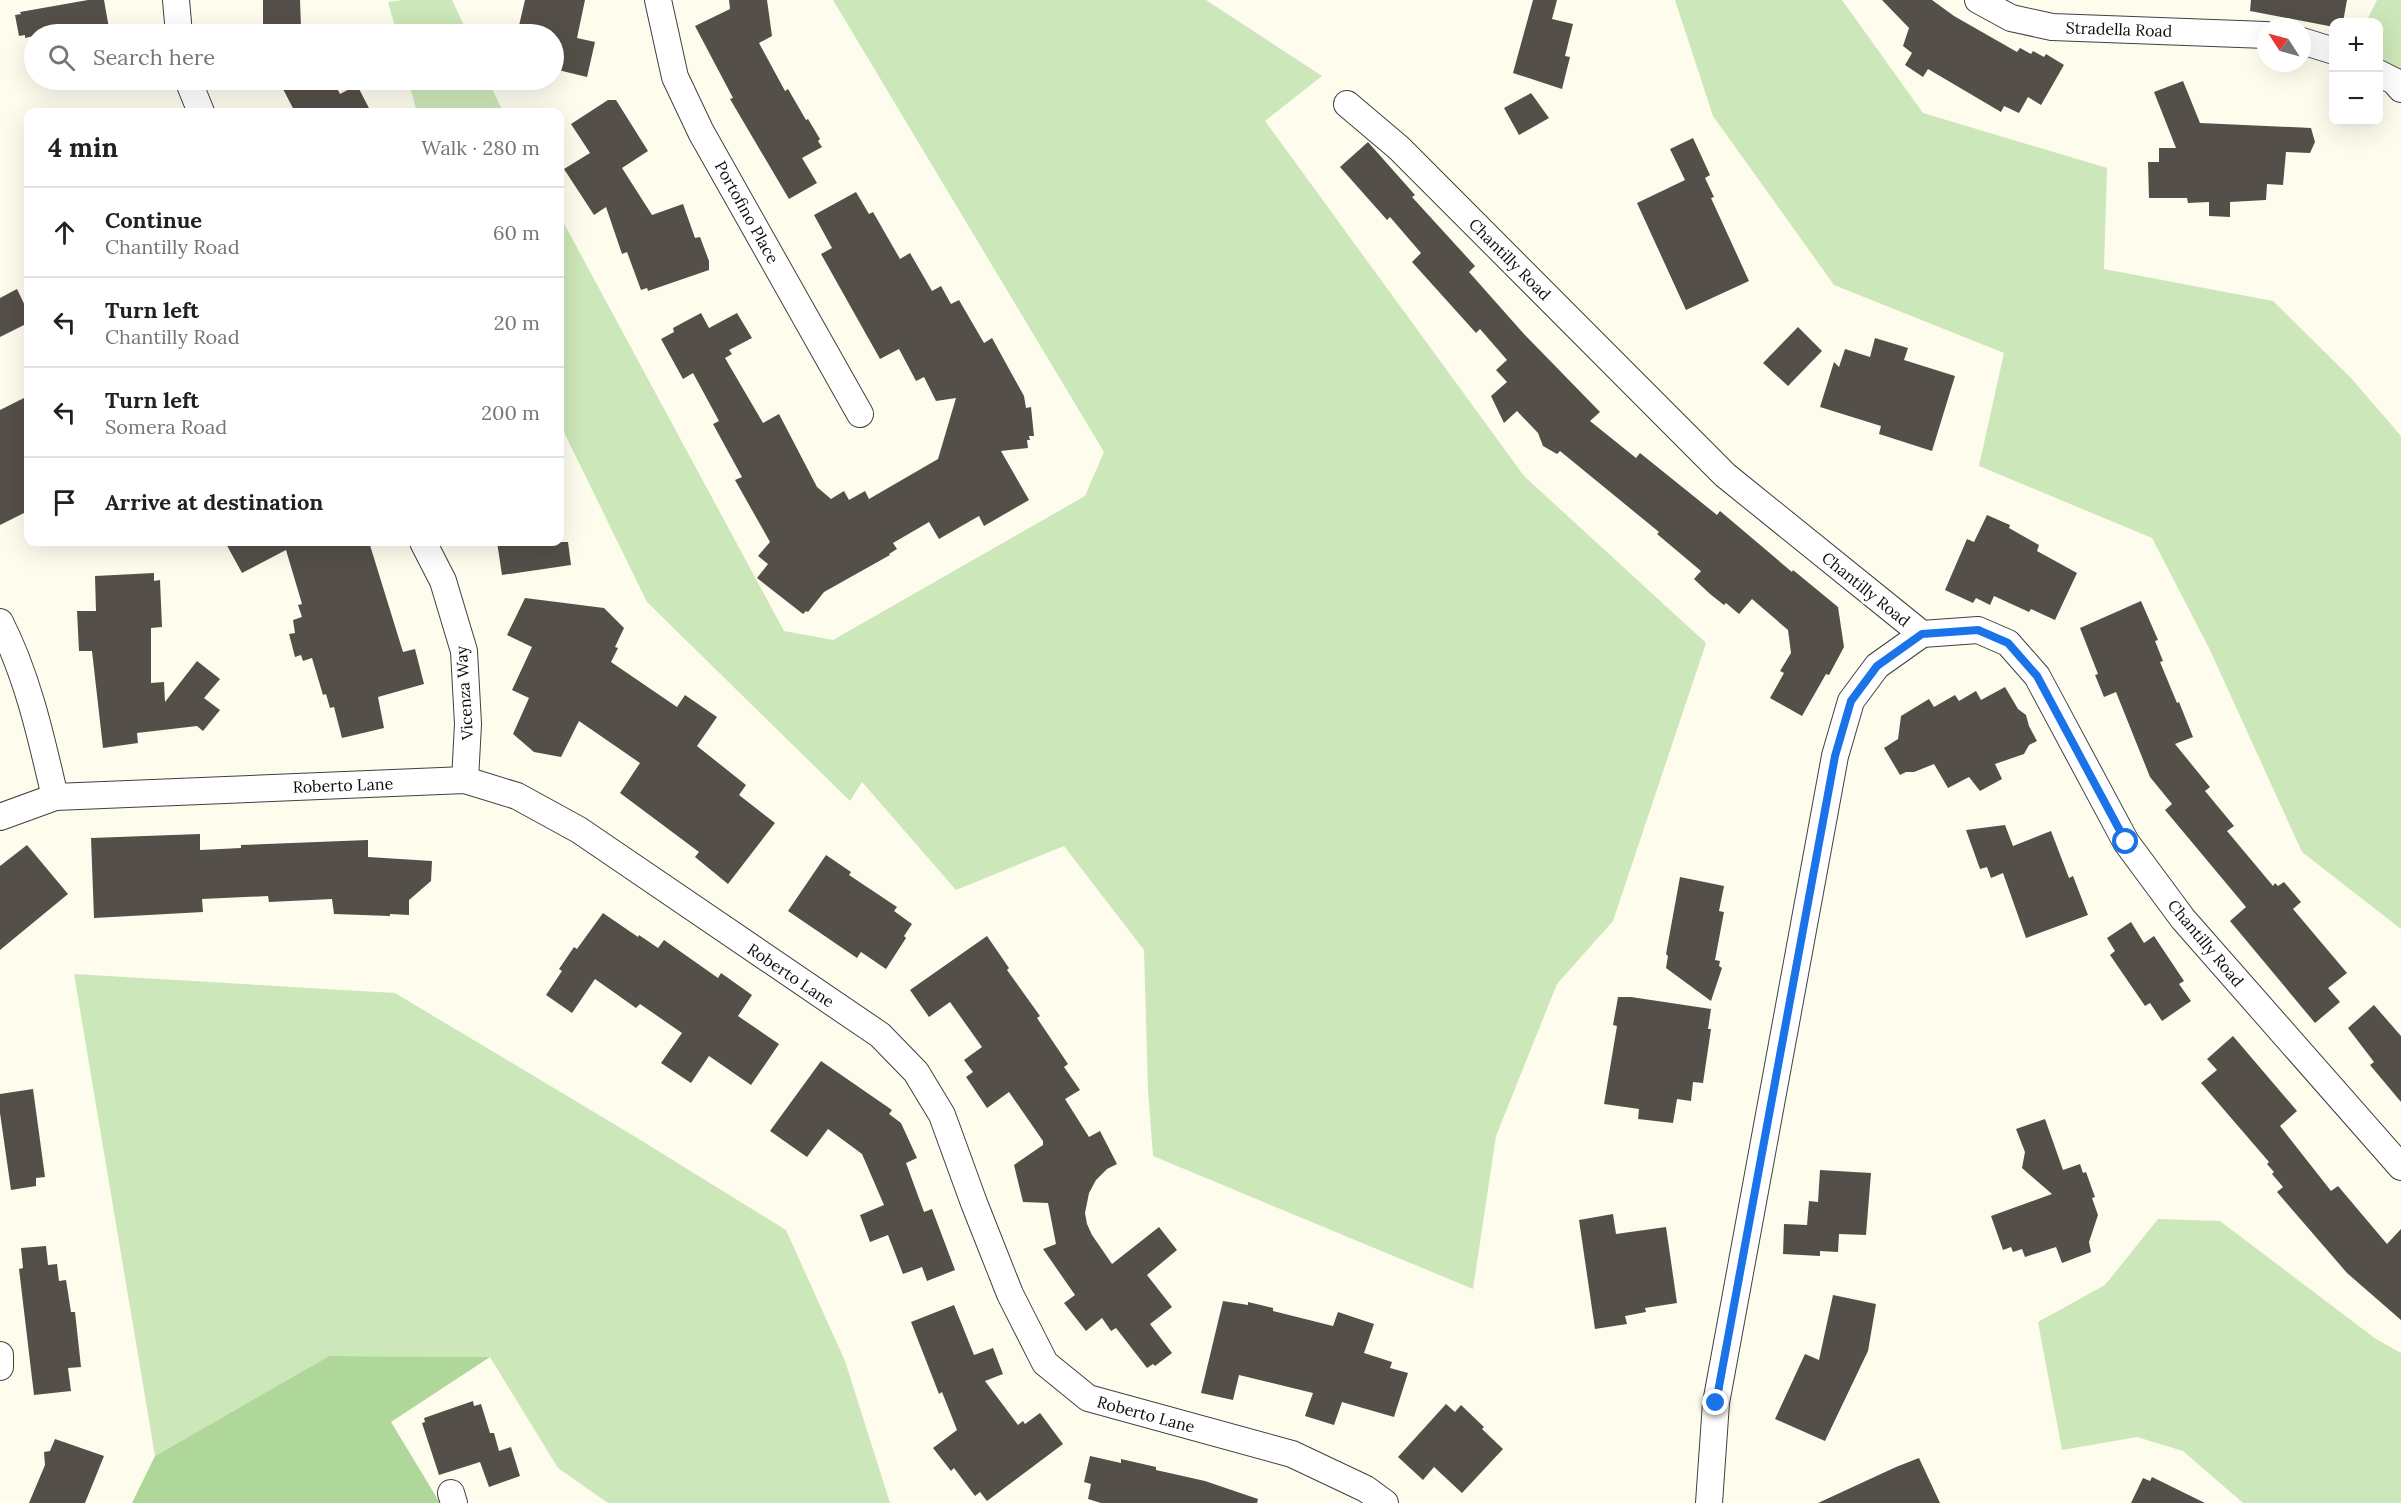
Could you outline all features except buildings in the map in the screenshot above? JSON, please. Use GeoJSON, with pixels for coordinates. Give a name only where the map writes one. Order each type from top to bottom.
{"type":"FeatureCollection","features":[{"type":"Feature","properties":{"kind":"street"},"geometry":{"type":"LineString","coordinates":[[176,0],[178,24]]}},
{"type":"Feature","properties":{"kind":"street","name":"Portofino Place"},"geometry":{"type":"LineString","coordinates":[[658,0],[675,77],[701,132],[860,414]]}},
{"type":"Feature","properties":{"kind":"street","name":"Stradella Road"},"geometry":{"type":"LineString","coordinates":[[1978,0],[2011,18],[2052,27],[2257,34]]}},
{"type":"Feature","properties":{"kind":"street"},"geometry":{"type":"LineString","coordinates":[[2311,44],[2329,49]]}},
{"type":"Feature","properties":{"kind":"street"},"geometry":{"type":"LineString","coordinates":[[2383,75],[2394,81],[2401,89]]}},
{"type":"Feature","properties":{"kind":"street"},"geometry":{"type":"LineString","coordinates":[[192,90],[199,108]]}},
{"type":"Feature","properties":{"kind":"street","name":"Chantilly Road"},"geometry":{"type":"LineString","coordinates":[[1347,104],[1400,148],[1725,475],[1922,634],[1978,630],[2008,643],[2037,676],[2126,842],[2183,919],[2401,1167]]}},
{"type":"Feature","properties":{"kind":"street","name":"Vicenza Way"},"geometry":{"type":"LineString","coordinates":[[425,546],[443,581],[464,651],[468,724],[465,780]]}},
{"type":"Feature","properties":{"kind":"street"},"geometry":{"type":"LineString","coordinates":[[0,622],[12,645],[36,712],[55,798]]}},
{"type":"Feature","properties":{"kind":"street"},"geometry":{"type":"LineString","coordinates":[[1709,1503],[1716,1403],[1835,756],[1851,701],[1877,666],[1922,634]]}},
{"type":"Feature","properties":{"kind":"street","name":"Roberto Lane"},"geometry":{"type":"LineString","coordinates":[[0,817],[55,798],[465,780],[517,796],[579,830],[880,1035],[916,1072],[942,1115],[1010,1293],[1045,1363],[1088,1398],[1292,1454],[1366,1489],[1385,1503]]}},
{"type":"Feature","properties":{"kind":"street"},"geometry":{"type":"LineString","coordinates":[[0,1355],[0,1367]]}},
{"type":"Feature","properties":{"kind":"green space"},"geometry":{"type":"Polygon","coordinates":[[[452,0],[463,24],[394,24],[388,2],[452,0]]]}},
{"type":"Feature","properties":{"kind":"green space"},"geometry":{"type":"Polygon","coordinates":[[[833,0],[1206,0],[1322,76],[1265,121],[1524,476],[1706,643],[1613,921],[1557,984],[1496,1136],[1473,1289],[1153,1156],[1148,1090],[1144,950],[1064,846],[956,890],[862,782],[850,801],[647,602],[564,432],[564,223],[784,631],[833,640],[1085,496],[1104,452],[833,0]]]}},
{"type":"Feature","properties":{"kind":"green space"},"geometry":{"type":"Polygon","coordinates":[[[1675,0],[1842,0],[1923,113],[2107,168],[2104,269],[2273,301],[2351,378],[2401,436],[2401,929],[2302,852],[2209,648],[2152,538],[1979,466],[2004,353],[1834,285],[1713,116],[1675,0]]]}},
{"type":"Feature","properties":{"kind":"green space"},"geometry":{"type":"Polygon","coordinates":[[[2377,0],[2401,0],[2401,89],[2383,76],[2383,18],[2368,18],[2377,0]]]}},
{"type":"Feature","properties":{"kind":"green space"},"geometry":{"type":"Polygon","coordinates":[[[411,90],[493,90],[501,108],[416,108],[411,90]]]}},
{"type":"Feature","properties":{"kind":"green space"},"geometry":{"type":"Polygon","coordinates":[[[74,974],[395,993],[786,1230],[845,1361],[890,1503],[608,1503],[558,1468],[490,1357],[329,1356],[155,1456],[74,974]]]}},
{"type":"Feature","properties":{"kind":"green space"},"geometry":{"type":"Polygon","coordinates":[[[2158,1219],[2220,1221],[2376,1339],[2401,1353],[2401,1503],[2243,1503],[2183,1451],[2137,1437],[2062,1450],[2038,1322],[2105,1285],[2158,1219]]]}},
{"type":"Feature","properties":{"kind":"green space"},"geometry":{"type":"Polygon","coordinates":[[[329,1356],[490,1357],[391,1422],[440,1503],[132,1503],[155,1456],[329,1356]]]}},
{"type":"Feature","properties":{"kind":"route"},"geometry":{"type":"LineString","coordinates":[[1716,1403],[1835,756],[1851,701],[1877,666],[1922,634],[1978,630],[2008,643],[2037,676],[2126,842]]}}]}
